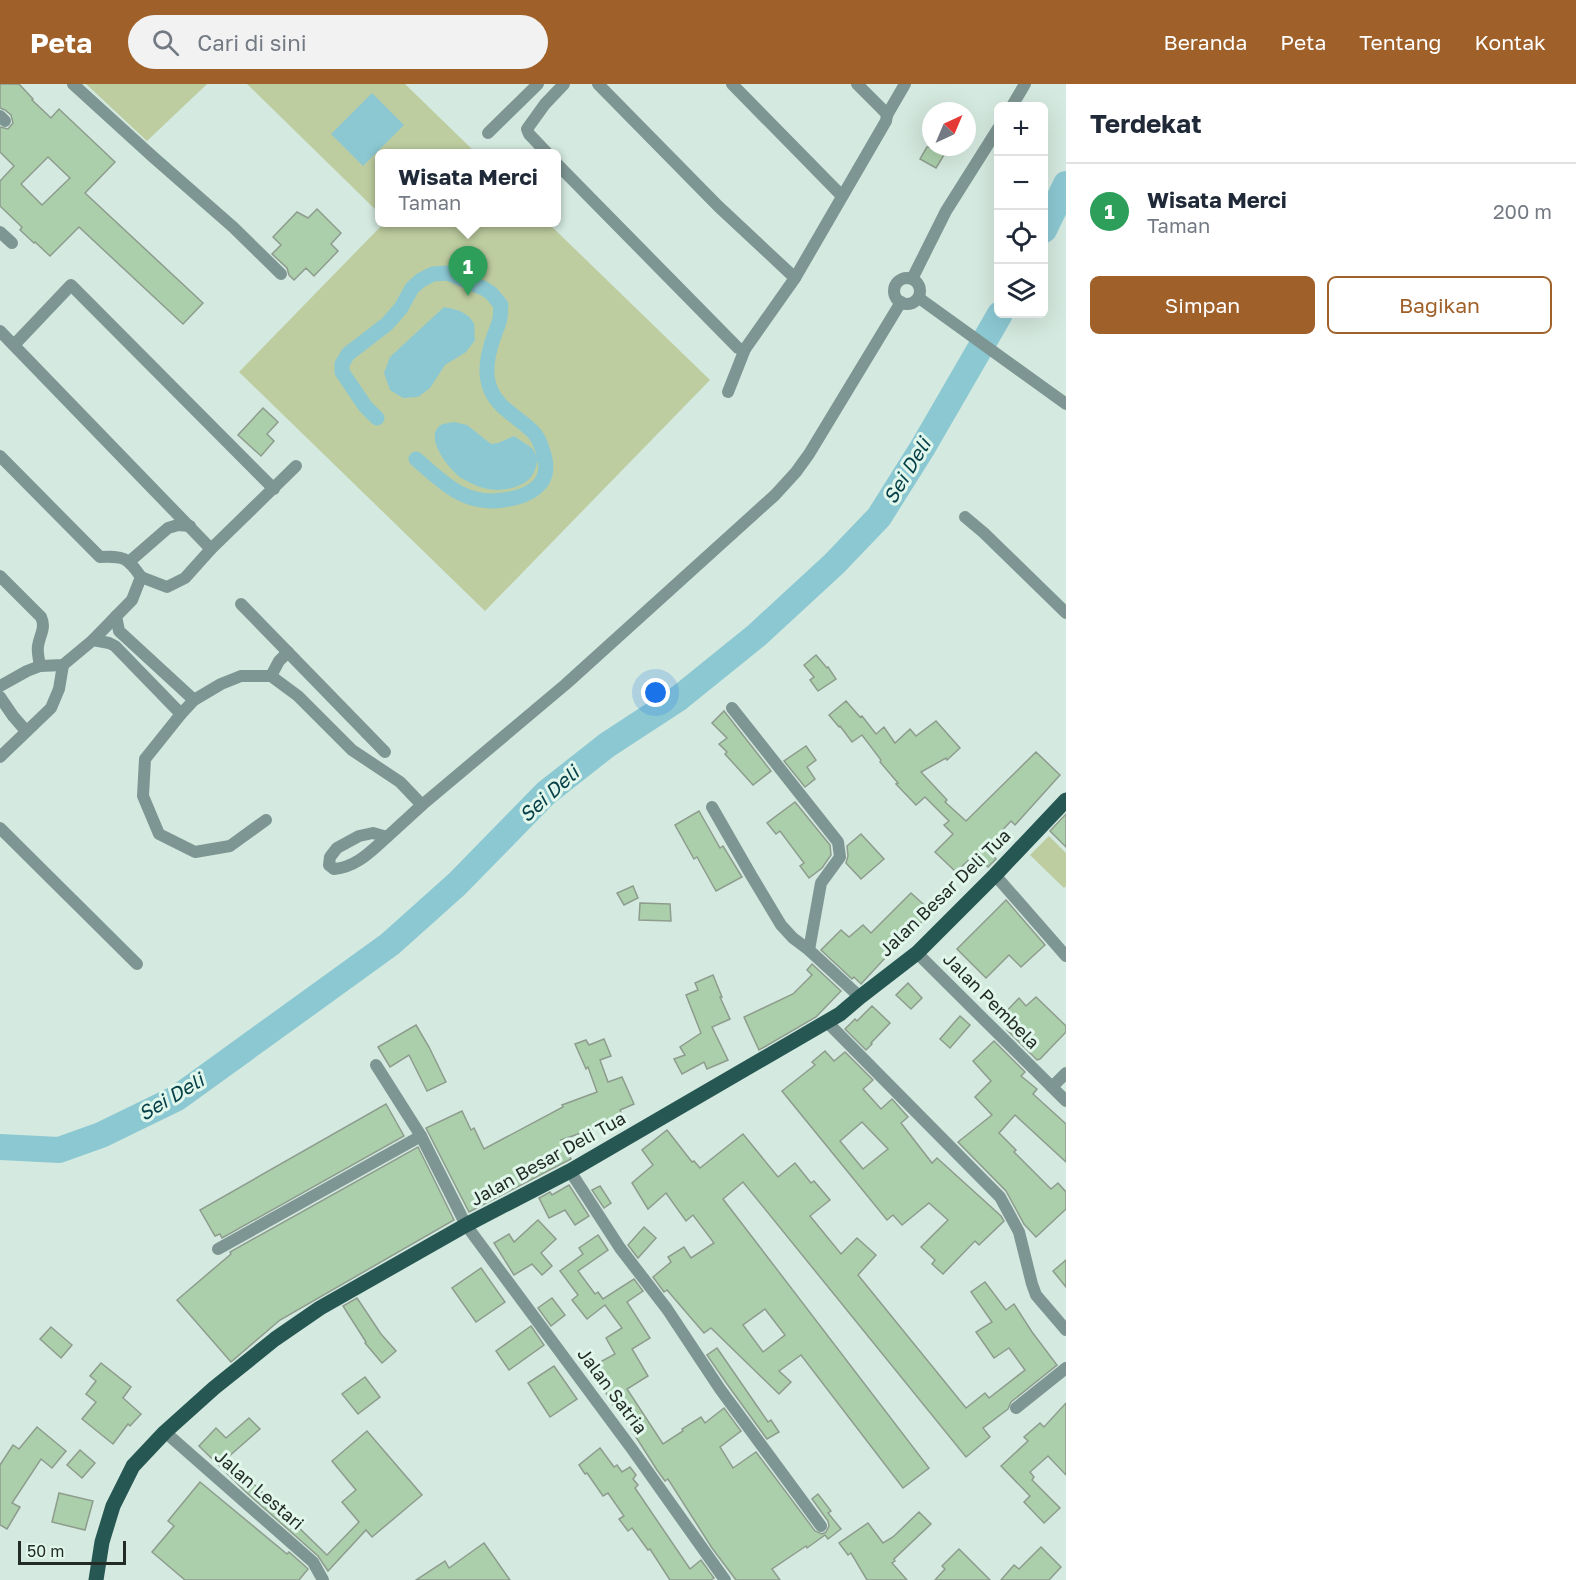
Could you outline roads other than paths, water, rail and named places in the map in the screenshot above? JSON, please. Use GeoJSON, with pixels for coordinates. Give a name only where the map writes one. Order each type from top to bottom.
{"type":"FeatureCollection","features":[{"type":"Feature","properties":{"kind":"main road","name":"Jalan Besar Deli Tua"},"geometry":{"type":"LineString","coordinates":[[96,1580],[102,1542],[113,1506],[133,1466],[165,1432],[214,1388],[320,1308],[466,1225],[570,1171],[847,1009],[916,953],[1066,802]]}},
{"type":"Feature","properties":{"kind":"street"},"geometry":{"type":"LineString","coordinates":[[73,84],[233,227],[281,274]]}},
{"type":"Feature","properties":{"kind":"street"},"geometry":{"type":"LineString","coordinates":[[488,134],[538,84]]}},
{"type":"Feature","properties":{"kind":"street"},"geometry":{"type":"LineString","coordinates":[[544,149],[528,134],[527,129],[545,104],[564,84]]}},
{"type":"Feature","properties":{"kind":"street"},"geometry":{"type":"LineString","coordinates":[[598,84],[718,206],[795,278]]}},
{"type":"Feature","properties":{"kind":"street"},"geometry":{"type":"LineString","coordinates":[[732,84],[842,196]]}},
{"type":"Feature","properties":{"kind":"street"},"geometry":{"type":"LineString","coordinates":[[857,84],[887,115]]}},
{"type":"Feature","properties":{"kind":"street"},"geometry":{"type":"LineString","coordinates":[[728,392],[745,349],[795,278],[905,84]]}},
{"type":"Feature","properties":{"kind":"street"},"geometry":{"type":"LineString","coordinates":[[1014,102],[1022,85]]}},
{"type":"Feature","properties":{"kind":"street"},"geometry":{"type":"LineString","coordinates":[[912,279],[946,211],[994,135]]}},
{"type":"Feature","properties":{"kind":"street"},"geometry":{"type":"LineString","coordinates":[[561,168],[738,348],[745,349]]}},
{"type":"Feature","properties":{"kind":"street"},"geometry":{"type":"LineString","coordinates":[[0,232],[12,243]]}},
{"type":"Feature","properties":{"kind":"street"},"geometry":{"type":"LineString","coordinates":[[903,279],[912,279],[919,286],[919,298],[907,304],[901,302],[894,291],[903,279]]}},
{"type":"Feature","properties":{"kind":"street"},"geometry":{"type":"LineString","coordinates":[[14,345],[71,285],[274,489]]}},
{"type":"Feature","properties":{"kind":"street"},"geometry":{"type":"LineString","coordinates":[[919,298],[1066,404]]}},
{"type":"Feature","properties":{"kind":"street"},"geometry":{"type":"LineString","coordinates":[[387,837],[566,684],[781,490],[809,454],[901,302]]}},
{"type":"Feature","properties":{"kind":"street"},"geometry":{"type":"LineString","coordinates":[[0,331],[212,549]]}},
{"type":"Feature","properties":{"kind":"street"},"geometry":{"type":"LineString","coordinates":[[0,456],[100,557],[116,557],[130,561],[141,577],[167,587],[185,578],[296,466]]}},
{"type":"Feature","properties":{"kind":"street"},"geometry":{"type":"LineString","coordinates":[[965,517],[1066,613]]}},
{"type":"Feature","properties":{"kind":"street"},"geometry":{"type":"LineString","coordinates":[[130,561],[168,528],[178,525],[190,526]]}},
{"type":"Feature","properties":{"kind":"street"},"geometry":{"type":"LineString","coordinates":[[0,576],[40,616],[43,622],[44,629],[38,646],[40,666]]}},
{"type":"Feature","properties":{"kind":"street"},"geometry":{"type":"LineString","coordinates":[[0,686],[40,666],[63,665],[93,640],[132,600],[141,577]]}},
{"type":"Feature","properties":{"kind":"street"},"geometry":{"type":"LineString","coordinates":[[241,604],[385,752]]}},
{"type":"Feature","properties":{"kind":"street"},"geometry":{"type":"LineString","coordinates":[[116,616],[119,632],[194,700]]}},
{"type":"Feature","properties":{"kind":"street"},"geometry":{"type":"LineString","coordinates":[[93,640],[115,646],[181,714]]}},
{"type":"Feature","properties":{"kind":"street"},"geometry":{"type":"LineString","coordinates":[[271,676],[279,661],[288,652]]}},
{"type":"Feature","properties":{"kind":"street"},"geometry":{"type":"LineString","coordinates":[[0,757],[51,708],[59,689],[63,665]]}},
{"type":"Feature","properties":{"kind":"street"},"geometry":{"type":"LineString","coordinates":[[266,820],[230,846],[195,852],[159,834],[143,796],[145,759],[181,714],[194,700],[221,684],[241,676],[271,676],[298,696],[352,750],[400,782],[422,805]]}},
{"type":"Feature","properties":{"kind":"street"},"geometry":{"type":"LineString","coordinates":[[0,697],[26,730]]}},
{"type":"Feature","properties":{"kind":"street"},"geometry":{"type":"LineString","coordinates":[[732,708],[838,842],[840,857],[821,883],[809,950]]}},
{"type":"Feature","properties":{"kind":"street"},"geometry":{"type":"LineString","coordinates":[[341,738],[356,722]]}},
{"type":"Feature","properties":{"kind":"street"},"geometry":{"type":"LineString","coordinates":[[712,807],[781,925],[860,997]]}},
{"type":"Feature","properties":{"kind":"street"},"geometry":{"type":"LineString","coordinates":[[0,828],[137,964]]}},
{"type":"Feature","properties":{"kind":"street"},"geometry":{"type":"LineString","coordinates":[[995,875],[1066,956]]}},
{"type":"Feature","properties":{"kind":"street","name":"Jalan Pembela"},"geometry":{"type":"LineString","coordinates":[[916,953],[1066,1101]]}},
{"type":"Feature","properties":{"kind":"street"},"geometry":{"type":"LineString","coordinates":[[828,1022],[1000,1197],[1019,1232],[1036,1295],[1066,1330]]}},
{"type":"Feature","properties":{"kind":"street","name":"Jalan Satria"},"geometry":{"type":"LineString","coordinates":[[376,1065],[421,1136],[466,1225],[632,1449],[725,1580]]}},
{"type":"Feature","properties":{"kind":"street"},"geometry":{"type":"LineString","coordinates":[[1052,1087],[1066,1073]]}},
{"type":"Feature","properties":{"kind":"street"},"geometry":{"type":"LineString","coordinates":[[218,1249],[421,1136]]}},
{"type":"Feature","properties":{"kind":"street"},"geometry":{"type":"LineString","coordinates":[[570,1171],[620,1248],[667,1309],[720,1389],[821,1526]]}},
{"type":"Feature","properties":{"kind":"street"},"geometry":{"type":"LineString","coordinates":[[1016,1408],[1066,1368]]}},
{"type":"Feature","properties":{"kind":"street","name":"Jalan Lestari"},"geometry":{"type":"LineString","coordinates":[[165,1432],[313,1562],[323,1580]]}},
{"type":"Feature","properties":{"kind":"water"},"geometry":{"type":"Polygon","coordinates":[[[372,93],[404,125],[380,149],[375,149],[375,154],[363,166],[331,134],[372,93]]]}},
{"type":"Feature","properties":{"kind":"water"},"geometry":{"type":"Polygon","coordinates":[[[444,307],[457,310],[472,320],[475,340],[466,352],[445,365],[430,388],[418,397],[403,398],[390,390],[384,373],[390,357],[444,307]]]}},
{"type":"Feature","properties":{"kind":"water"},"geometry":{"type":"Polygon","coordinates":[[[454,422],[467,425],[491,444],[514,436],[532,448],[538,459],[533,475],[518,486],[499,490],[481,487],[463,479],[446,462],[436,446],[436,430],[441,425],[454,422]]]}},
{"type":"Feature","properties":{"kind":"waterway","name":"Sei Deli"},"geometry":{"type":"LineString","coordinates":[[1048,222],[1066,184]]}},
{"type":"Feature","properties":{"kind":"waterway"},"geometry":{"type":"LineString","coordinates":[[377,418],[365,406],[342,372],[342,364],[348,354],[387,324],[401,308],[412,288],[433,274],[448,273],[491,293],[501,305],[500,320],[488,360],[489,385],[503,407],[529,428],[541,444],[546,465],[542,482],[521,496],[489,501],[477,499],[465,496],[445,484],[416,459]]}},
{"type":"Feature","properties":{"kind":"waterway","name":"Sei Deli"},"geometry":{"type":"LineString","coordinates":[[0,1147],[59,1150],[101,1135],[177,1098],[390,944],[457,884],[546,793],[607,745],[679,698],[757,635],[834,564],[879,517],[923,447],[998,318]]}},
{"type":"Feature","properties":{"kind":"place","name":"Wisata Merci"},"geometry":{"type":"Point","coordinates":[468,296]}}]}
